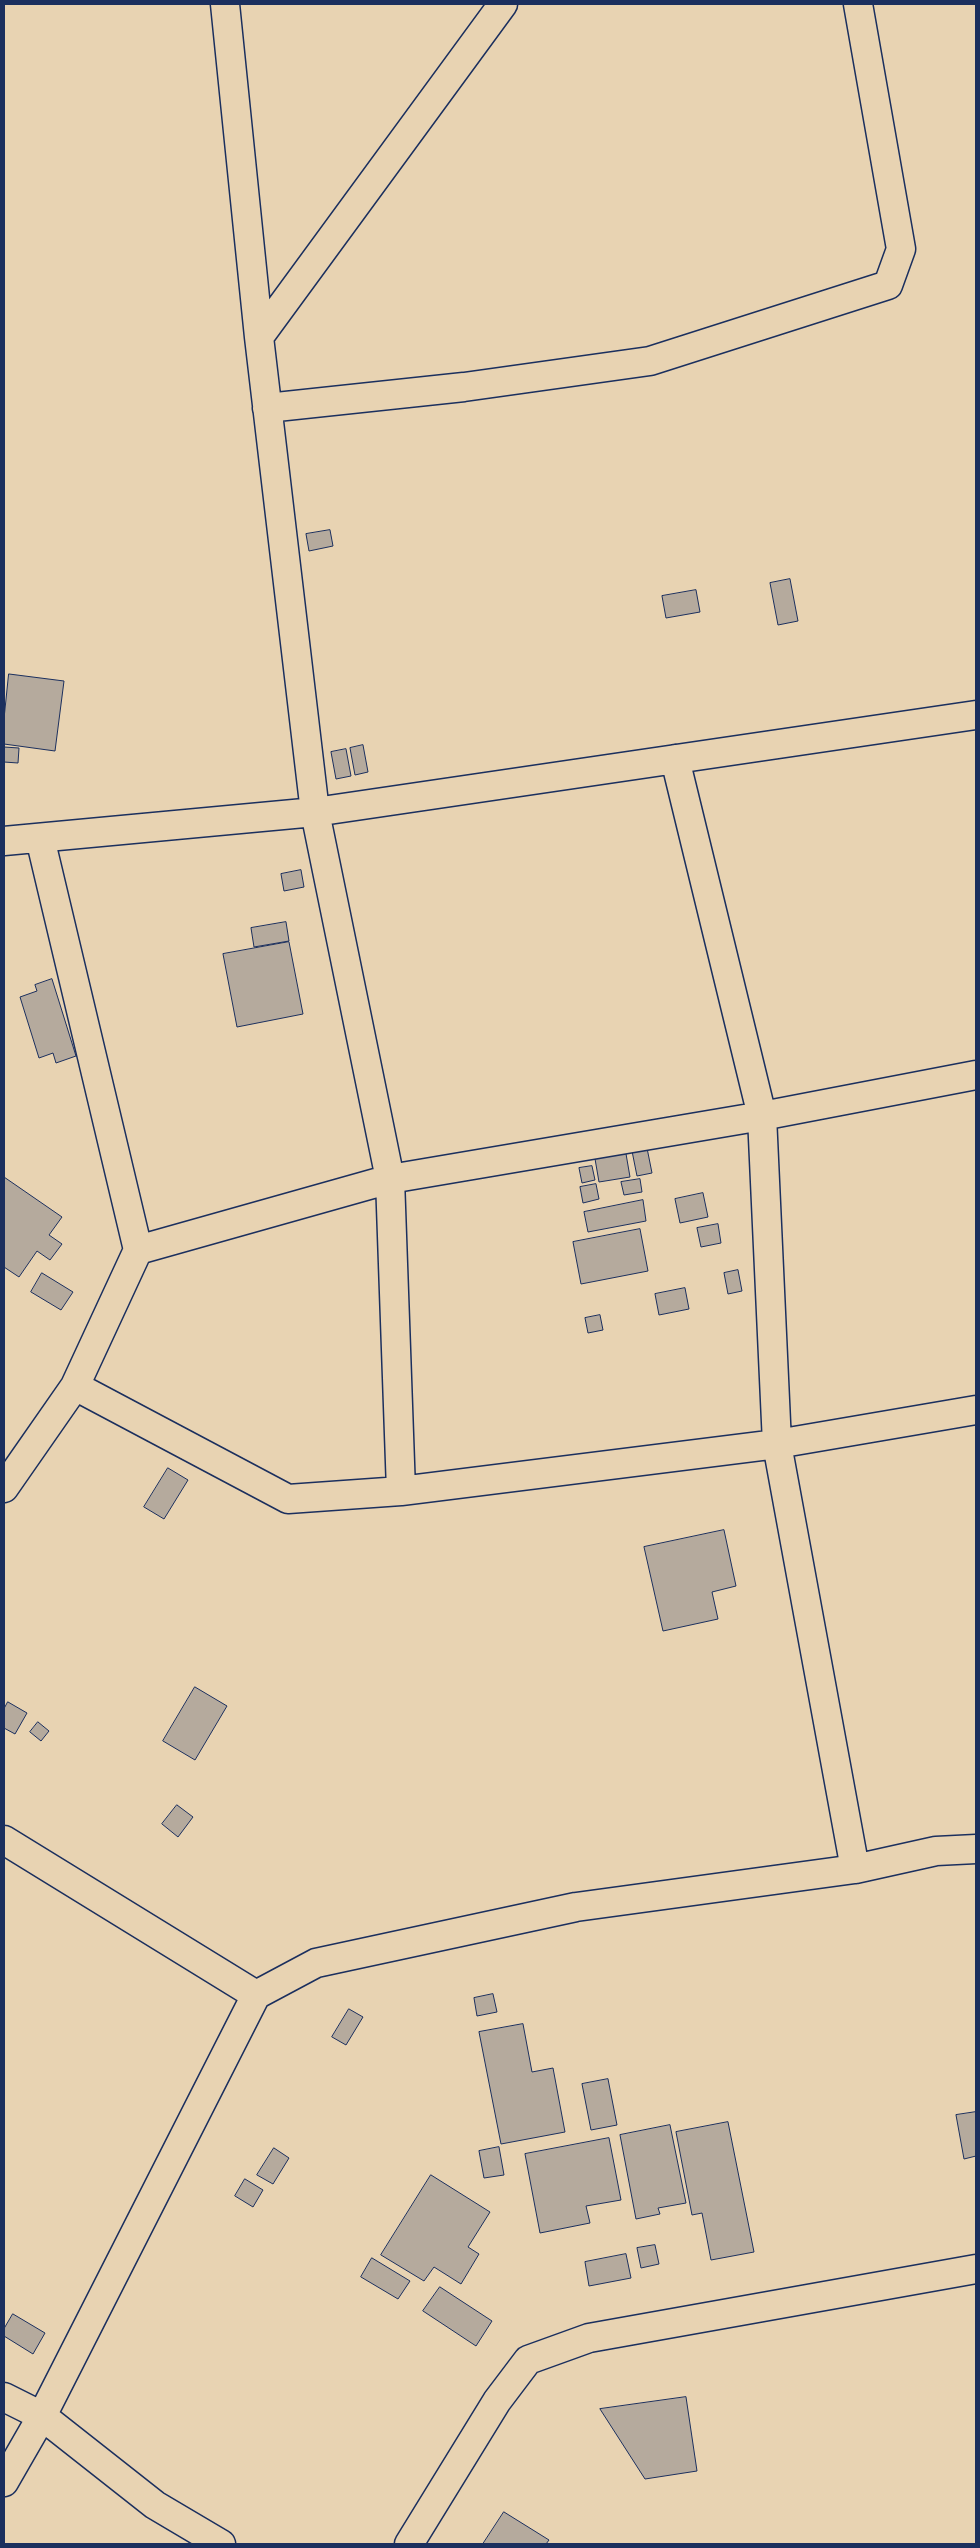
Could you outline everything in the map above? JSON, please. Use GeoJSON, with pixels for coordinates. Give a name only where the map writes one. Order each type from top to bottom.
{"type":"FeatureCollection","features":[{"type":"Feature","properties":{"kind":"street"},"geometry":{"type":"LineString","coordinates":[[225,4],[259,337],[315,812],[390,1179],[401,1492]]}},
{"type":"Feature","properties":{"kind":"street"},"geometry":{"type":"LineString","coordinates":[[259,337],[503,4]]}},
{"type":"Feature","properties":{"kind":"street"},"geometry":{"type":"LineString","coordinates":[[267,408],[464,387],[650,361],[888,285],[901,249],[858,4]]}},
{"type":"Feature","properties":{"kind":"street"},"geometry":{"type":"LineString","coordinates":[[4,841],[315,812],[976,715]]}},
{"type":"Feature","properties":{"kind":"street"},"geometry":{"type":"LineString","coordinates":[[675,759],[762,1116],[777,1444],[855,1869]]}},
{"type":"Feature","properties":{"kind":"street"},"geometry":{"type":"LineString","coordinates":[[4,1488],[75,1386],[138,1250],[40,838]]}},
{"type":"Feature","properties":{"kind":"street"},"geometry":{"type":"LineString","coordinates":[[138,1250],[390,1179],[762,1116],[976,1075]]}},
{"type":"Feature","properties":{"kind":"street"},"geometry":{"type":"LineString","coordinates":[[75,1386],[288,1499],[401,1492],[777,1444],[976,1410]]}},
{"type":"Feature","properties":{"kind":"street"},"geometry":{"type":"LineString","coordinates":[[4,1840],[256,1995]]}},
{"type":"Feature","properties":{"kind":"street"},"geometry":{"type":"LineString","coordinates":[[4,2482],[42,2416],[256,1995],[316,1963],[576,1907],[855,1869],[936,1851],[976,1849]]}},
{"type":"Feature","properties":{"kind":"street"},"geometry":{"type":"LineString","coordinates":[[409,2544],[497,2400],[528,2360],[589,2338],[976,2269]]}},
{"type":"Feature","properties":{"kind":"street"},"geometry":{"type":"LineString","coordinates":[[4,2397],[42,2416],[155,2505],[221,2544]]}},
{"type":"Feature","properties":{"kind":"building"},"geometry":{"type":"Polygon","coordinates":[[[330,530],[333,546],[309,551],[306,534],[330,530]]]}},
{"type":"Feature","properties":{"kind":"building"},"geometry":{"type":"Polygon","coordinates":[[[790,579],[798,621],[778,625],[770,583],[790,579]]]}},
{"type":"Feature","properties":{"kind":"building"},"geometry":{"type":"Polygon","coordinates":[[[696,590],[700,612],[666,618],[662,596],[696,590]]]}},
{"type":"Feature","properties":{"kind":"building"},"geometry":{"type":"Polygon","coordinates":[[[9,674],[64,681],[55,751],[4,744],[4,719],[9,674]]]}},
{"type":"Feature","properties":{"kind":"building"},"geometry":{"type":"Polygon","coordinates":[[[363,745],[368,772],[355,775],[350,748],[363,745]]]}},
{"type":"Feature","properties":{"kind":"building"},"geometry":{"type":"Polygon","coordinates":[[[4,747],[19,748],[18,763],[4,762],[4,747]]]}},
{"type":"Feature","properties":{"kind":"building"},"geometry":{"type":"Polygon","coordinates":[[[346,749],[351,776],[336,779],[331,752],[346,749]]]}},
{"type":"Feature","properties":{"kind":"building"},"geometry":{"type":"Polygon","coordinates":[[[301,870],[304,887],[284,891],[281,874],[301,870]]]}},
{"type":"Feature","properties":{"kind":"building"},"geometry":{"type":"Polygon","coordinates":[[[286,922],[289,941],[254,947],[251,928],[286,922]]]}},
{"type":"Feature","properties":{"kind":"building"},"geometry":{"type":"Polygon","coordinates":[[[289,942],[303,1014],[237,1027],[223,954],[289,942]]]}},
{"type":"Feature","properties":{"kind":"building"},"geometry":{"type":"Polygon","coordinates":[[[52,979],[76,1056],[56,1063],[53,1053],[39,1058],[20,997],[37,991],[35,985],[52,979]]]}},
{"type":"Feature","properties":{"kind":"building"},"geometry":{"type":"Polygon","coordinates":[[[646,1143],[652,1173],[637,1176],[631,1146],[646,1143]]]}},
{"type":"Feature","properties":{"kind":"building"},"geometry":{"type":"Polygon","coordinates":[[[625,1148],[630,1177],[599,1182],[594,1153],[625,1148]]]}},
{"type":"Feature","properties":{"kind":"building"},"geometry":{"type":"Polygon","coordinates":[[[592,1166],[595,1180],[582,1183],[579,1168],[592,1166]]]}},
{"type":"Feature","properties":{"kind":"building"},"geometry":{"type":"Polygon","coordinates":[[[4,1177],[62,1217],[49,1235],[62,1244],[50,1260],[37,1251],[19,1277],[4,1267],[4,1177]]]}},
{"type":"Feature","properties":{"kind":"building"},"geometry":{"type":"Polygon","coordinates":[[[640,1179],[642,1192],[624,1195],[621,1182],[640,1179]]]}},
{"type":"Feature","properties":{"kind":"building"},"geometry":{"type":"Polygon","coordinates":[[[596,1184],[599,1199],[583,1203],[580,1187],[596,1184]]]}},
{"type":"Feature","properties":{"kind":"building"},"geometry":{"type":"Polygon","coordinates":[[[703,1193],[708,1217],[680,1223],[675,1199],[703,1193]]]}},
{"type":"Feature","properties":{"kind":"building"},"geometry":{"type":"Polygon","coordinates":[[[643,1200],[646,1221],[588,1232],[584,1212],[643,1200]]]}},
{"type":"Feature","properties":{"kind":"building"},"geometry":{"type":"Polygon","coordinates":[[[718,1224],[721,1243],[701,1247],[697,1228],[718,1224]]]}},
{"type":"Feature","properties":{"kind":"building"},"geometry":{"type":"Polygon","coordinates":[[[640,1229],[648,1271],[581,1284],[573,1242],[640,1229]]]}},
{"type":"Feature","properties":{"kind":"building"},"geometry":{"type":"Polygon","coordinates":[[[738,1270],[742,1291],[728,1294],[724,1273],[738,1270]]]}},
{"type":"Feature","properties":{"kind":"building"},"geometry":{"type":"Polygon","coordinates":[[[42,1273],[73,1292],[61,1310],[31,1292],[42,1273]]]}},
{"type":"Feature","properties":{"kind":"building"},"geometry":{"type":"Polygon","coordinates":[[[685,1288],[689,1309],[659,1315],[655,1294],[685,1288]]]}},
{"type":"Feature","properties":{"kind":"building"},"geometry":{"type":"Polygon","coordinates":[[[600,1315],[603,1330],[588,1333],[585,1318],[600,1315]]]}},
{"type":"Feature","properties":{"kind":"building"},"geometry":{"type":"Polygon","coordinates":[[[168,1468],[188,1480],[164,1519],[144,1507],[168,1468]]]}},
{"type":"Feature","properties":{"kind":"building"},"geometry":{"type":"Polygon","coordinates":[[[724,1530],[736,1586],[712,1592],[718,1619],[663,1631],[644,1547],[724,1530]]]}},
{"type":"Feature","properties":{"kind":"building"},"geometry":{"type":"Polygon","coordinates":[[[195,1687],[227,1706],[195,1760],[163,1741],[195,1687]]]}},
{"type":"Feature","properties":{"kind":"building"},"geometry":{"type":"Polygon","coordinates":[[[8,1702],[27,1713],[15,1734],[4,1728],[4,1709],[8,1702]]]}},
{"type":"Feature","properties":{"kind":"building"},"geometry":{"type":"Polygon","coordinates":[[[38,1722],[49,1731],[41,1741],[30,1732],[38,1722]]]}},
{"type":"Feature","properties":{"kind":"building"},"geometry":{"type":"Polygon","coordinates":[[[177,1805],[193,1817],[178,1837],[162,1824],[177,1805]]]}},
{"type":"Feature","properties":{"kind":"building"},"geometry":{"type":"Polygon","coordinates":[[[493,1994],[497,2012],[477,2016],[474,1998],[493,1994]]]}},
{"type":"Feature","properties":{"kind":"building"},"geometry":{"type":"Polygon","coordinates":[[[349,2009],[363,2017],[346,2045],[332,2037],[349,2009]]]}},
{"type":"Feature","properties":{"kind":"building"},"geometry":{"type":"Polygon","coordinates":[[[523,2024],[532,2072],[553,2068],[565,2132],[501,2144],[479,2032],[523,2024]]]}},
{"type":"Feature","properties":{"kind":"building"},"geometry":{"type":"Polygon","coordinates":[[[608,2079],[617,2125],[591,2130],[582,2084],[608,2079]]]}},
{"type":"Feature","properties":{"kind":"building"},"geometry":{"type":"Polygon","coordinates":[[[976,2112],[976,2156],[964,2159],[956,2115],[976,2112]]]}},
{"type":"Feature","properties":{"kind":"building"},"geometry":{"type":"Polygon","coordinates":[[[728,2122],[754,2252],[711,2260],[702,2213],[692,2215],[676,2132],[728,2122]]]}},
{"type":"Feature","properties":{"kind":"building"},"geometry":{"type":"Polygon","coordinates":[[[670,2125],[686,2203],[658,2208],[660,2214],[636,2219],[620,2135],[670,2125]]]}},
{"type":"Feature","properties":{"kind":"building"},"geometry":{"type":"Polygon","coordinates":[[[609,2138],[621,2200],[586,2206],[590,2223],[540,2233],[525,2154],[609,2138]]]}},
{"type":"Feature","properties":{"kind":"building"},"geometry":{"type":"Polygon","coordinates":[[[499,2147],[504,2175],[484,2178],[479,2151],[499,2147]]]}},
{"type":"Feature","properties":{"kind":"building"},"geometry":{"type":"Polygon","coordinates":[[[274,2148],[289,2158],[273,2184],[257,2175],[274,2148]]]}},
{"type":"Feature","properties":{"kind":"building"},"geometry":{"type":"Polygon","coordinates":[[[431,2175],[490,2212],[468,2247],[479,2254],[461,2284],[434,2267],[424,2281],[381,2255],[431,2175]]]}},
{"type":"Feature","properties":{"kind":"building"},"geometry":{"type":"Polygon","coordinates":[[[245,2179],[263,2190],[253,2207],[235,2196],[245,2179]]]}},
{"type":"Feature","properties":{"kind":"building"},"geometry":{"type":"Polygon","coordinates":[[[655,2245],[659,2264],[641,2268],[637,2248],[655,2245]]]}},
{"type":"Feature","properties":{"kind":"building"},"geometry":{"type":"Polygon","coordinates":[[[626,2254],[631,2278],[589,2286],[585,2262],[626,2254]]]}},
{"type":"Feature","properties":{"kind":"building"},"geometry":{"type":"Polygon","coordinates":[[[372,2258],[410,2281],[398,2299],[361,2277],[372,2258]]]}},
{"type":"Feature","properties":{"kind":"building"},"geometry":{"type":"Polygon","coordinates":[[[440,2287],[492,2321],[476,2346],[423,2311],[440,2287]]]}},
{"type":"Feature","properties":{"kind":"building"},"geometry":{"type":"Polygon","coordinates":[[[13,2314],[45,2333],[33,2354],[4,2336],[4,2329],[13,2314]]]}},
{"type":"Feature","properties":{"kind":"building"},"geometry":{"type":"Polygon","coordinates":[[[686,2397],[697,2471],[645,2479],[600,2409],[686,2397]]]}},
{"type":"Feature","properties":{"kind":"building"},"geometry":{"type":"Polygon","coordinates":[[[504,2512],[549,2540],[546,2544],[483,2544],[504,2512]]]}}]}
